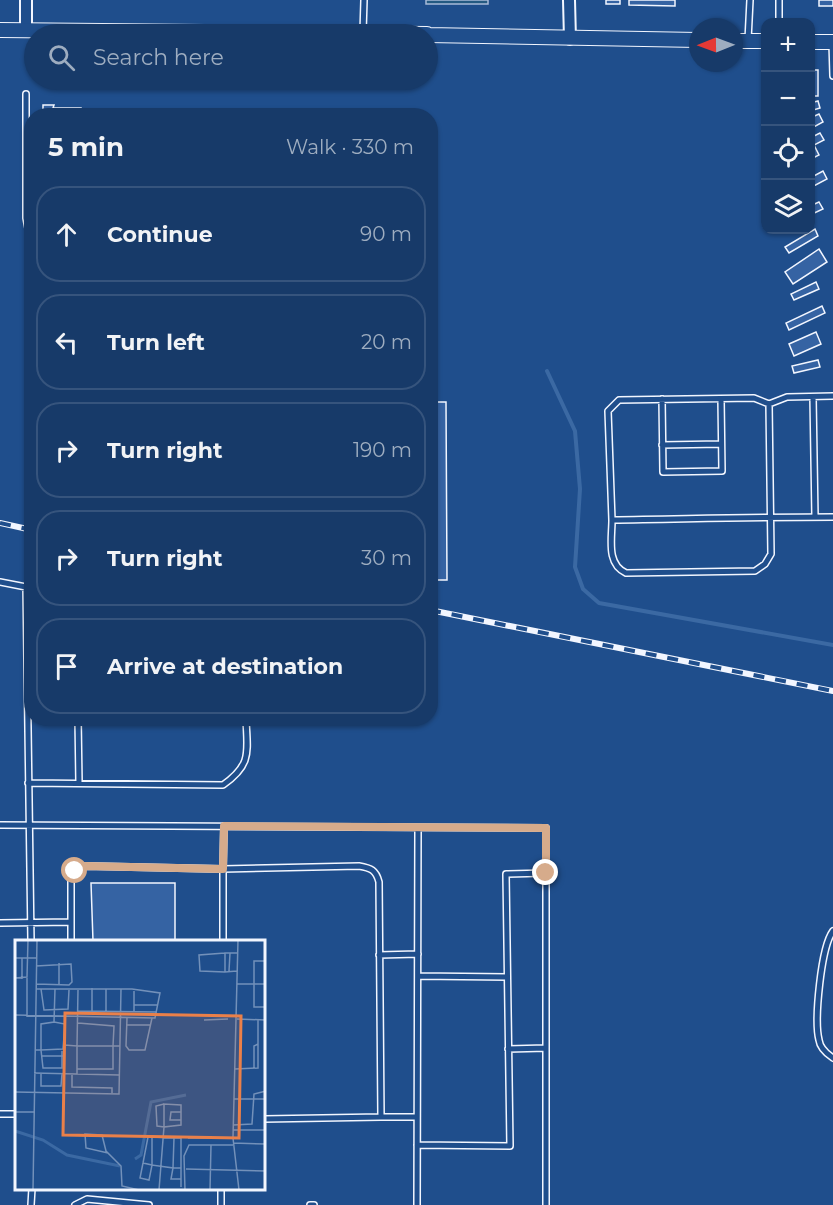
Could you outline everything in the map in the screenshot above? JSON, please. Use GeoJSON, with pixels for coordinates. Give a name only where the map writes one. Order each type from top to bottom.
{"type":"FeatureCollection","features":[{"type":"Feature","properties":{"kind":"street"},"geometry":{"type":"LineString","coordinates":[[26,0],[26,24]]}},
{"type":"Feature","properties":{"kind":"street"},"geometry":{"type":"LineString","coordinates":[[570,0],[570,39]]}},
{"type":"Feature","properties":{"kind":"street"},"geometry":{"type":"LineString","coordinates":[[0,30],[24,29]]}},
{"type":"Feature","properties":{"kind":"street"},"geometry":{"type":"LineString","coordinates":[[438,34],[689,40]]}},
{"type":"Feature","properties":{"kind":"street"},"geometry":{"type":"LineString","coordinates":[[743,41],[761,41]]}},
{"type":"Feature","properties":{"kind":"street"},"geometry":{"type":"LineString","coordinates":[[815,42],[833,42]]}},
{"type":"Feature","properties":{"kind":"lane"},"geometry":{"type":"LineString","coordinates":[[363,24],[364,0]]}},
{"type":"Feature","properties":{"kind":"lane"},"geometry":{"type":"LineString","coordinates":[[743,32],[750,0]]}},
{"type":"Feature","properties":{"kind":"lane"},"geometry":{"type":"LineString","coordinates":[[779,0],[779,18]]}},
{"type":"Feature","properties":{"kind":"lane"},"geometry":{"type":"LineString","coordinates":[[833,42],[833,76]]}},
{"type":"Feature","properties":{"kind":"lane"},"geometry":{"type":"LineString","coordinates":[[26,94],[26,108]]}},
{"type":"Feature","properties":{"kind":"lane"},"geometry":{"type":"LineString","coordinates":[[769,404],[771,554],[765,564],[755,571],[626,573],[618,569],[613,560],[608,411],[619,400],[754,398],[769,404],[787,397],[833,396]]}},
{"type":"Feature","properties":{"kind":"lane"},"geometry":{"type":"LineString","coordinates":[[813,397],[815,517]]}},
{"type":"Feature","properties":{"kind":"lane"},"geometry":{"type":"LineString","coordinates":[[662,399],[663,472],[722,471],[721,399]]}},
{"type":"Feature","properties":{"kind":"lane"},"geometry":{"type":"LineString","coordinates":[[662,445],[721,444]]}},
{"type":"Feature","properties":{"kind":"lane"},"geometry":{"type":"LineString","coordinates":[[612,520],[833,517]]}},
{"type":"Feature","properties":{"kind":"lane"},"geometry":{"type":"LineString","coordinates":[[0,582],[24,587]]}},
{"type":"Feature","properties":{"kind":"lane"},"geometry":{"type":"LineString","coordinates":[[28,726],[31,940]]}},
{"type":"Feature","properties":{"kind":"lane"},"geometry":{"type":"LineString","coordinates":[[78,726],[78,783]]}},
{"type":"Feature","properties":{"kind":"lane"},"geometry":{"type":"LineString","coordinates":[[28,783],[223,784],[238,775],[247,759],[246,726]]}},
{"type":"Feature","properties":{"kind":"lane"},"geometry":{"type":"LineString","coordinates":[[0,825],[546,828],[546,1205]]}},
{"type":"Feature","properties":{"kind":"lane"},"geometry":{"type":"LineString","coordinates":[[223,940],[224,826]]}},
{"type":"Feature","properties":{"kind":"lane"},"geometry":{"type":"LineString","coordinates":[[417,1205],[418,828]]}},
{"type":"Feature","properties":{"kind":"lane"},"geometry":{"type":"LineString","coordinates":[[71,940],[71,880],[75,871],[85,866],[223,869],[359,866],[369,868],[376,873],[379,882],[381,1117]]}},
{"type":"Feature","properties":{"kind":"lane"},"geometry":{"type":"LineString","coordinates":[[417,1145],[510,1146],[506,874],[546,873]]}},
{"type":"Feature","properties":{"kind":"lane"},"geometry":{"type":"LineString","coordinates":[[0,923],[71,922]]}},
{"type":"Feature","properties":{"kind":"lane"},"geometry":{"type":"LineString","coordinates":[[833,931],[824,952],[817,1019],[819,1042],[826,1054],[833,1058]]}},
{"type":"Feature","properties":{"kind":"lane"},"geometry":{"type":"LineString","coordinates":[[380,955],[418,954]]}},
{"type":"Feature","properties":{"kind":"lane"},"geometry":{"type":"LineString","coordinates":[[418,976],[507,977]]}},
{"type":"Feature","properties":{"kind":"lane"},"geometry":{"type":"LineString","coordinates":[[508,1049],[546,1048]]}},
{"type":"Feature","properties":{"kind":"lane"},"geometry":{"type":"LineString","coordinates":[[266,1119],[417,1117]]}},
{"type":"Feature","properties":{"kind":"lane"},"geometry":{"type":"LineString","coordinates":[[31,1205],[32,1190]]}},
{"type":"Feature","properties":{"kind":"lane"},"geometry":{"type":"LineString","coordinates":[[75,1205],[87,1199],[149,1205]]}},
{"type":"Feature","properties":{"kind":"lane"},"geometry":{"type":"LineString","coordinates":[[309,1205],[314,1205]]}},
{"type":"Feature","properties":{"kind":"shaded area"},"geometry":{"type":"Polygon","coordinates":[[[426,0],[488,0],[488,4],[426,4],[426,0]]]}},
{"type":"Feature","properties":{"kind":"building"},"geometry":{"type":"Polygon","coordinates":[[[606,0],[620,0],[620,4],[606,4],[606,0]]]}},
{"type":"Feature","properties":{"kind":"building"},"geometry":{"type":"Polygon","coordinates":[[[629,0],[675,0],[675,6],[629,5],[629,0]]]}},
{"type":"Feature","properties":{"kind":"building"},"geometry":{"type":"Polygon","coordinates":[[[819,0],[833,0],[833,6],[819,6],[819,0]]]}},
{"type":"Feature","properties":{"kind":"building"},"geometry":{"type":"Polygon","coordinates":[[[815,70],[818,70],[818,96],[815,96],[815,70]]]}},
{"type":"Feature","properties":{"kind":"building"},"geometry":{"type":"Polygon","coordinates":[[[818,101],[820,108],[815,110],[815,102],[818,101]]]}},
{"type":"Feature","properties":{"kind":"building"},"geometry":{"type":"Polygon","coordinates":[[[43,105],[54,105],[53,108],[43,108],[43,105]]]}},
{"type":"Feature","properties":{"kind":"building"},"geometry":{"type":"Polygon","coordinates":[[[819,114],[823,122],[815,126],[815,126],[815,116],[819,114]]]}},
{"type":"Feature","properties":{"kind":"building"},"geometry":{"type":"Polygon","coordinates":[[[820,133],[824,140],[815,144],[815,136],[820,133]]]}},
{"type":"Feature","properties":{"kind":"building"},"geometry":{"type":"Polygon","coordinates":[[[823,171],[827,179],[815,185],[815,175],[823,171]]]}},
{"type":"Feature","properties":{"kind":"building"},"geometry":{"type":"Polygon","coordinates":[[[819,202],[823,209],[815,213],[815,204],[819,202]]]}},
{"type":"Feature","properties":{"kind":"building"},"geometry":{"type":"Polygon","coordinates":[[[815,229],[818,236],[789,253],[785,247],[807,234],[815,234],[815,229]]]}},
{"type":"Feature","properties":{"kind":"building"},"geometry":{"type":"Polygon","coordinates":[[[819,249],[827,262],[793,284],[785,272],[819,249]]]}},
{"type":"Feature","properties":{"kind":"building"},"geometry":{"type":"Polygon","coordinates":[[[816,282],[819,289],[794,300],[791,294],[816,282]]]}},
{"type":"Feature","properties":{"kind":"building"},"geometry":{"type":"Polygon","coordinates":[[[822,306],[825,313],[789,330],[786,323],[822,306]]]}},
{"type":"Feature","properties":{"kind":"building"},"geometry":{"type":"Polygon","coordinates":[[[816,332],[821,344],[794,356],[789,344],[816,332]]]}},
{"type":"Feature","properties":{"kind":"building"},"geometry":{"type":"Polygon","coordinates":[[[818,360],[820,367],[794,373],[792,366],[818,360]]]}},
{"type":"Feature","properties":{"kind":"building"},"geometry":{"type":"Polygon","coordinates":[[[438,402],[446,402],[447,580],[438,580],[438,402]]]}},
{"type":"Feature","properties":{"kind":"building"},"geometry":{"type":"Polygon","coordinates":[[[91,883],[175,883],[175,940],[93,940],[91,883]]]}},
{"type":"Feature","properties":{"kind":"waterway"},"geometry":{"type":"LineString","coordinates":[[547,371],[575,431],[580,489],[575,567],[583,589],[599,603],[833,645]]}},
{"type":"Feature","properties":{"kind":"railway"},"geometry":{"type":"LineString","coordinates":[[0,523],[24,528]]}},
{"type":"Feature","properties":{"kind":"railway"},"geometry":{"type":"LineString","coordinates":[[438,612],[833,691]]}},
{"type":"Feature","properties":{"kind":"route"},"geometry":{"type":"LineString","coordinates":[[75,871],[85,866],[223,869],[224,826],[546,828],[546,873]]}}]}
